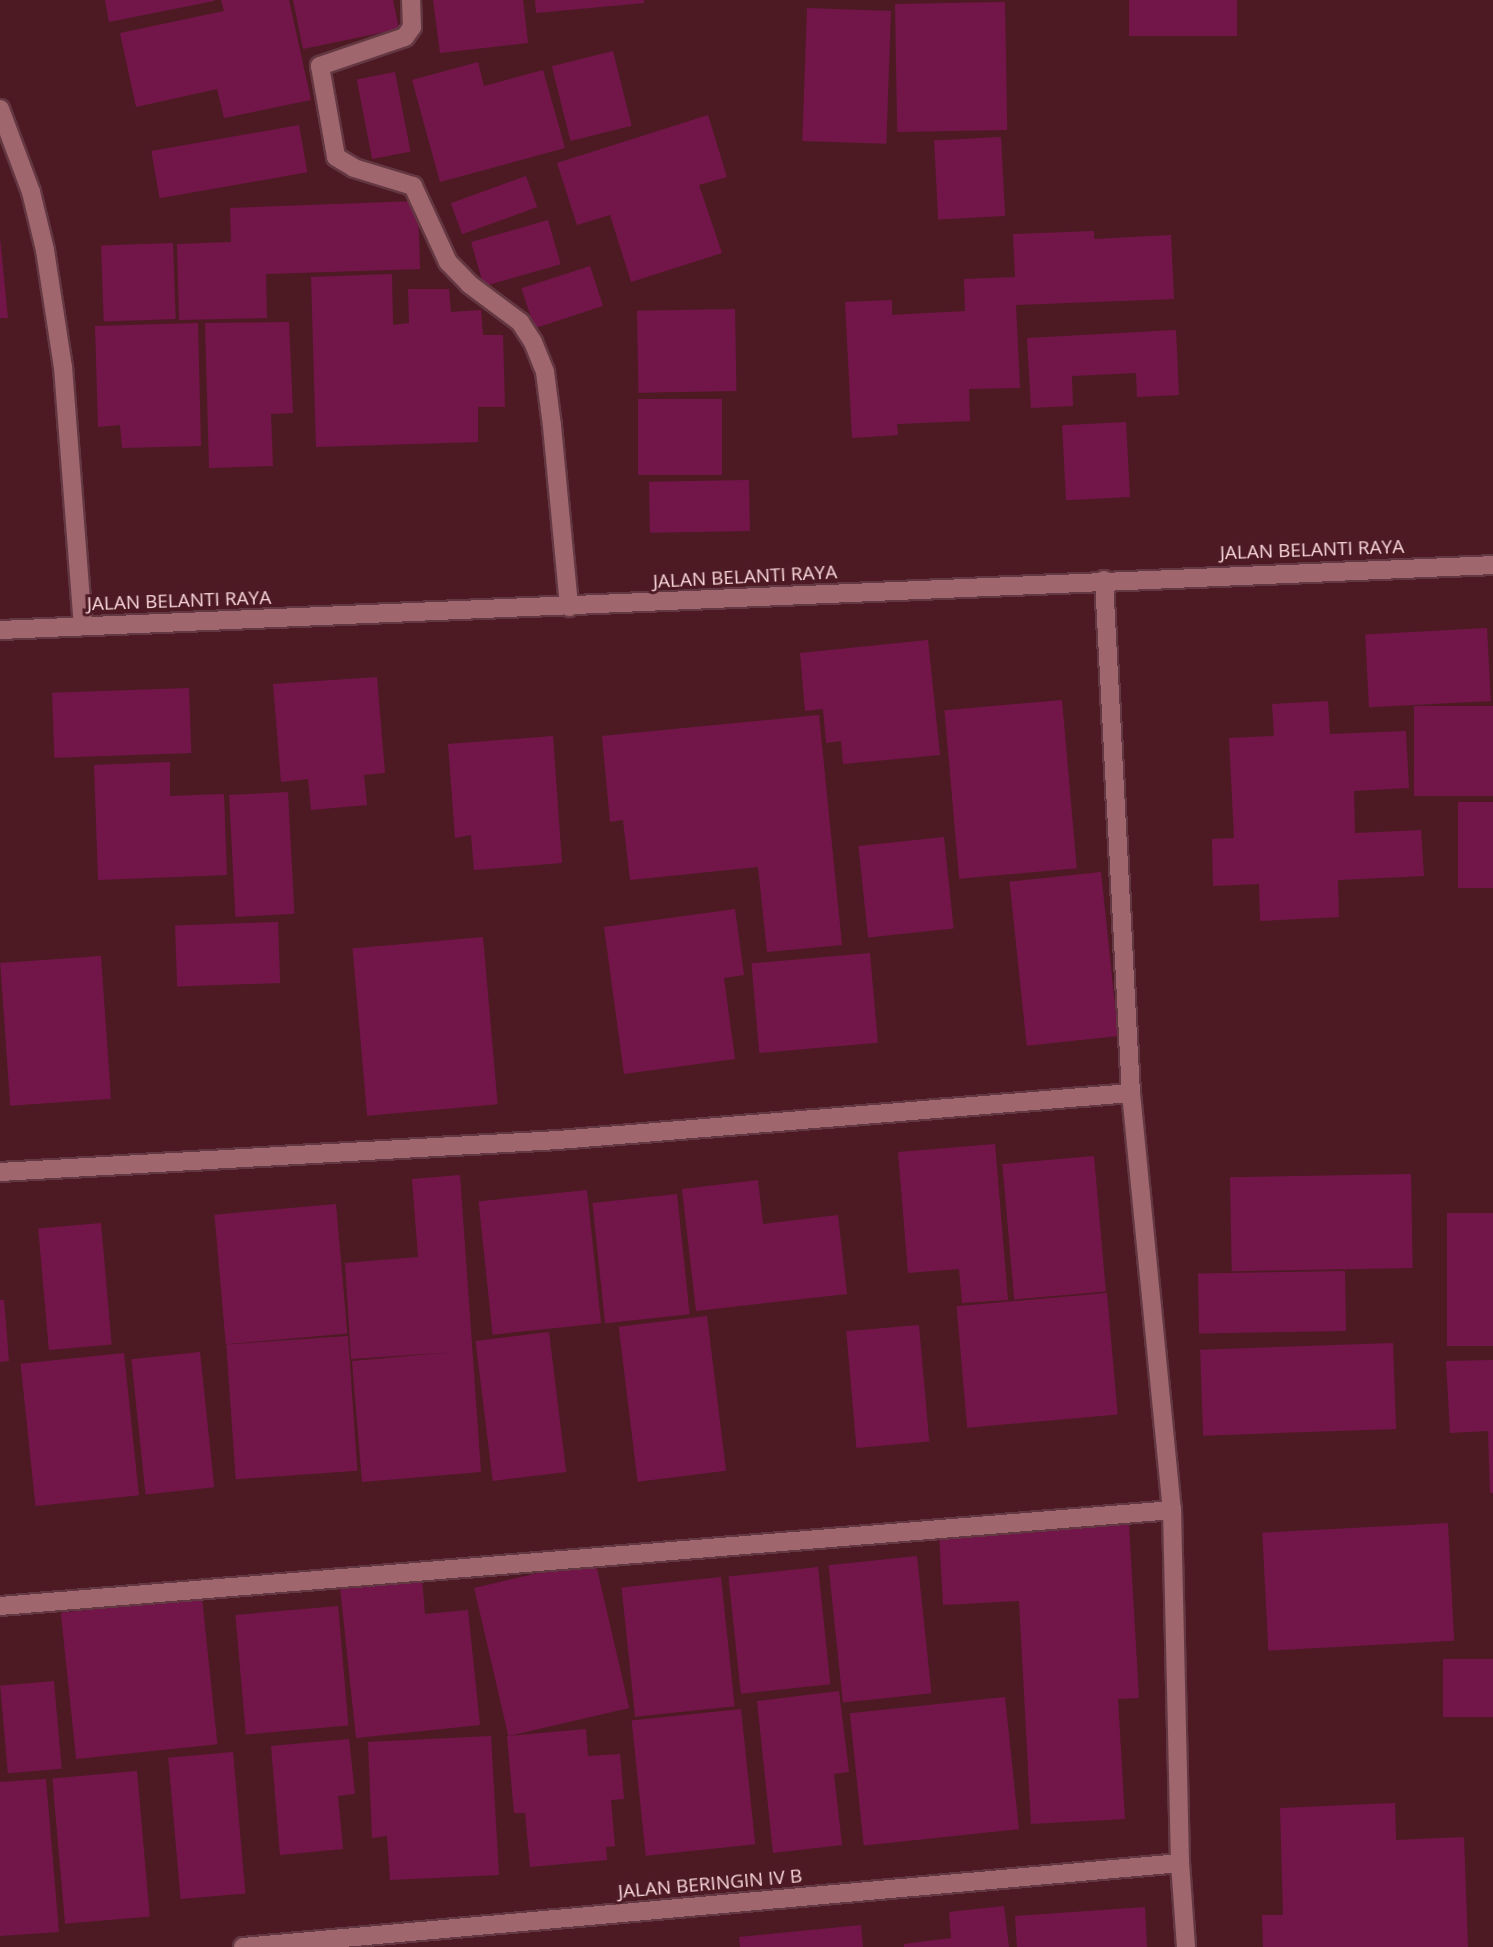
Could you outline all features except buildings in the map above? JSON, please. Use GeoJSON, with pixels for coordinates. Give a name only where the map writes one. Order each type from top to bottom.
{"type":"FeatureCollection","features":[{"type":"Feature","properties":{"kind":"street"},"geometry":{"type":"LineString","coordinates":[[411,0],[412,27],[405,37],[320,66],[336,157],[354,169],[413,186],[448,262],[469,284],[520,323],[533,342],[545,372],[569,607]]}},
{"type":"Feature","properties":{"kind":"street"},"geometry":{"type":"LineString","coordinates":[[0,109],[31,192],[45,250],[63,367],[83,625]]}},
{"type":"Feature","properties":{"kind":"street","name":"JALAN BELANTI RAYA"},"geometry":{"type":"LineString","coordinates":[[0,630],[1493,565]]}},
{"type":"Feature","properties":{"kind":"street"},"geometry":{"type":"LineString","coordinates":[[1104,580],[1131,1093],[1172,1510],[1180,1863],[1186,1947]]}},
{"type":"Feature","properties":{"kind":"street"},"geometry":{"type":"LineString","coordinates":[[0,1172],[558,1140],[1131,1093]]}},
{"type":"Feature","properties":{"kind":"street"},"geometry":{"type":"LineString","coordinates":[[0,1606],[1172,1510]]}},
{"type":"Feature","properties":{"kind":"street","name":"JALAN BERINGIN IV B"},"geometry":{"type":"LineString","coordinates":[[243,1947],[1180,1863]]}}]}
